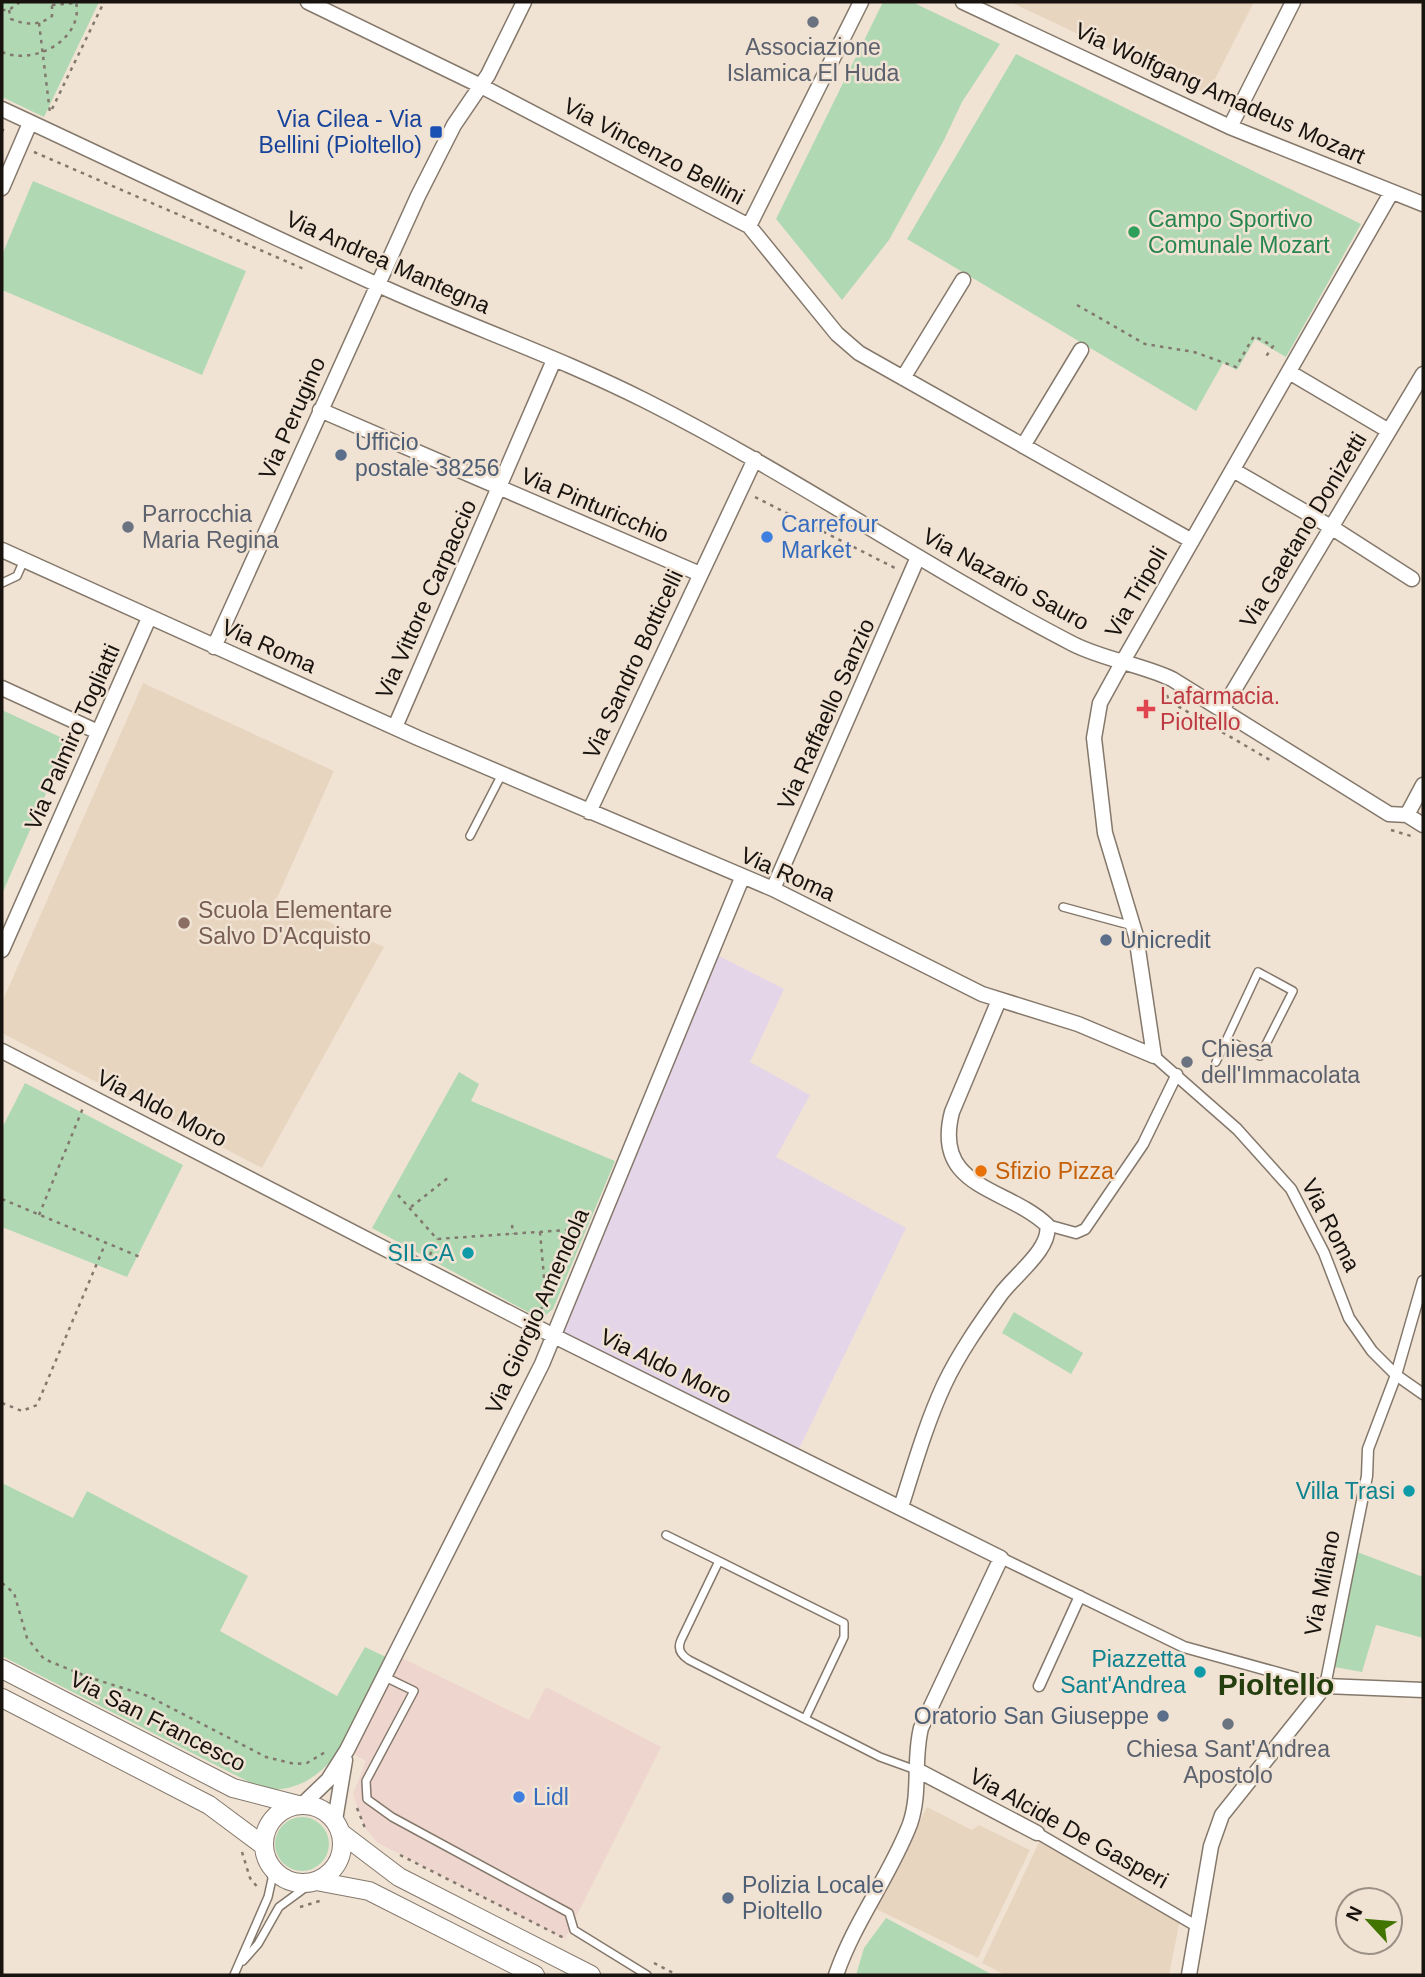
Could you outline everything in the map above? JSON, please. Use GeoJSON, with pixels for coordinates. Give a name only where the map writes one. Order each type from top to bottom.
{"type":"FeatureCollection","features":[{"type":"Feature","properties":{"kind":"street","name":"Via Vincenzo Bellini"},"geometry":{"type":"LineString","coordinates":[[308,2],[481,86],[748,226],[837,334],[859,353],[1192,541]]}},
{"type":"Feature","properties":{"kind":"street","name":"Via Perugino"},"geometry":{"type":"LineString","coordinates":[[214,647],[377,285],[448,137],[481,86],[524,2]]}},
{"type":"Feature","properties":{"kind":"street"},"geometry":{"type":"LineString","coordinates":[[748,226],[861,2]]}},
{"type":"Feature","properties":{"kind":"street","name":"Via Wolfgang Amadeus Mozart"},"geometry":{"type":"LineString","coordinates":[[963,2],[1230,127],[1423,204]]}},
{"type":"Feature","properties":{"kind":"street"},"geometry":{"type":"LineString","coordinates":[[1230,127],[1293,2]]}},
{"type":"Feature","properties":{"kind":"street","name":"Via Andrea Mantegna"},"geometry":{"type":"LineString","coordinates":[[2,109],[377,285],[645,400],[755,460]]}},
{"type":"Feature","properties":{"kind":"street"},"geometry":{"type":"LineString","coordinates":[[2,188],[30,122]]}},
{"type":"Feature","properties":{"kind":"street","name":"Via Tripoli"},"geometry":{"type":"LineString","coordinates":[[1154,1056],[1134,927],[1105,832],[1094,738],[1100,703],[1391,193]]}},
{"type":"Feature","properties":{"kind":"street"},"geometry":{"type":"LineString","coordinates":[[903,378],[963,280]]}},
{"type":"Feature","properties":{"kind":"street"},"geometry":{"type":"LineString","coordinates":[[1023,446],[1081,350]]}},
{"type":"Feature","properties":{"kind":"street","name":"Via Vittore Carpaccio"},"geometry":{"type":"LineString","coordinates":[[395,727],[554,360]]}},
{"type":"Feature","properties":{"kind":"street"},"geometry":{"type":"LineString","coordinates":[[1289,372],[1389,430]]}},
{"type":"Feature","properties":{"kind":"street","name":"Via Gaetano Donizetti"},"geometry":{"type":"LineString","coordinates":[[1222,710],[1423,374]]}},
{"type":"Feature","properties":{"kind":"street","name":"Via Pinturicchio"},"geometry":{"type":"LineString","coordinates":[[320,410],[499,490],[700,574]]}},
{"type":"Feature","properties":{"kind":"street","name":"Via Sandro Botticelli"},"geometry":{"type":"LineString","coordinates":[[589,812],[755,460]]}},
{"type":"Feature","properties":{"kind":"street","name":"Via Nazario Sauro"},"geometry":{"type":"LineString","coordinates":[[755,460],[1068,641],[1122,663],[1150,669],[1172,679],[1389,814],[1407,815],[1423,825]]}},
{"type":"Feature","properties":{"kind":"street"},"geometry":{"type":"LineString","coordinates":[[1233,470],[1331,527],[1412,579]]}},
{"type":"Feature","properties":{"kind":"street","name":"Via Roma"},"geometry":{"type":"LineString","coordinates":[[2,550],[395,727],[742,878],[773,889],[982,994],[1078,1024],[1154,1056],[1202,1090],[1291,1189],[1324,1253],[1349,1318],[1372,1351],[1396,1375],[1423,1394]]}},
{"type":"Feature","properties":{"kind":"street","name":"Via Raffaello Sanzio"},"geometry":{"type":"LineString","coordinates":[[773,889],[918,556]]}},
{"type":"Feature","properties":{"kind":"street","name":"Via Palmiro Togliatti"},"geometry":{"type":"LineString","coordinates":[[2,950],[149,618]]}},
{"type":"Feature","properties":{"kind":"street"},"geometry":{"type":"LineString","coordinates":[[2,688],[98,732]]}},
{"type":"Feature","properties":{"kind":"street"},"geometry":{"type":"LineString","coordinates":[[1407,815],[1423,785]]}},
{"type":"Feature","properties":{"kind":"street","name":"Via Giorgio Amendola"},"geometry":{"type":"LineString","coordinates":[[300,1805],[328,1780],[347,1751],[554,1336],[742,878]]}},
{"type":"Feature","properties":{"kind":"street"},"geometry":{"type":"LineString","coordinates":[[999,1000],[952,1112],[949,1132],[951,1152],[958,1167],[969,1179],[1030,1210],[1047,1225],[1070,1233],[1085,1229],[1143,1144],[1177,1074]]}},
{"type":"Feature","properties":{"kind":"street","name":"Via Aldo Moro"},"geometry":{"type":"LineString","coordinates":[[2,1051],[554,1336],[1184,1647],[1325,1686]]}},
{"type":"Feature","properties":{"kind":"street"},"geometry":{"type":"LineString","coordinates":[[901,1507],[945,1384],[997,1300],[1043,1247],[1047,1225]]}},
{"type":"Feature","properties":{"kind":"street","name":"Via Milano"},"geometry":{"type":"LineString","coordinates":[[1189,1975],[1211,1846],[1222,1815],[1325,1686],[1367,1476],[1368,1449],[1396,1375],[1423,1281]]}},
{"type":"Feature","properties":{"kind":"street"},"geometry":{"type":"LineString","coordinates":[[836,1975],[908,1828],[917,1795],[918,1744],[924,1720],[1001,1558]]}},
{"type":"Feature","properties":{"kind":"street"},"geometry":{"type":"LineString","coordinates":[[1039,1686],[1080,1596]]}},
{"type":"Feature","properties":{"kind":"street","name":"Via San Francesco"},"geometry":{"type":"LineString","coordinates":[[2,1669],[233,1788],[300,1805]]}},
{"type":"Feature","properties":{"kind":"street"},"geometry":{"type":"LineString","coordinates":[[1325,1686],[1423,1690]]}},
{"type":"Feature","properties":{"kind":"street"},"geometry":{"type":"LineString","coordinates":[[2,1698],[209,1805],[264,1846]]}},
{"type":"Feature","properties":{"kind":"street","name":"Via Giorgio Amendola"},"geometry":{"type":"LineString","coordinates":[[338,1826],[347,1751]]}},
{"type":"Feature","properties":{"kind":"street","name":"Via Alcide De Gasperi"},"geometry":{"type":"LineString","coordinates":[[917,1770],[1037,1833],[1198,1927]]}},
{"type":"Feature","properties":{"kind":"street"},"geometry":{"type":"LineString","coordinates":[[535,1975],[369,1891],[288,1880],[270,1864],[264,1846],[266,1831],[273,1819],[284,1810],[300,1805],[321,1809],[407,1882],[591,1975]]}},
{"type":"Feature","properties":{"kind":"street"},"geometry":{"type":"LineString","coordinates":[[314,1882],[331,1872],[340,1858],[338,1826]]}},
{"type":"Feature","properties":{"kind":"lane"},"geometry":{"type":"LineString","coordinates":[[2,583],[17,576],[24,560]]}},
{"type":"Feature","properties":{"kind":"lane"},"geometry":{"type":"LineString","coordinates":[[470,836],[502,774]]}},
{"type":"Feature","properties":{"kind":"lane"},"geometry":{"type":"LineString","coordinates":[[1063,906],[1134,927]]}},
{"type":"Feature","properties":{"kind":"lane"},"geometry":{"type":"LineString","coordinates":[[1216,1062],[1258,972],[1293,991],[1260,1056],[1227,1040]]}},
{"type":"Feature","properties":{"kind":"lane"},"geometry":{"type":"LineString","coordinates":[[666,1535],[844,1623],[844,1637],[805,1718]]}},
{"type":"Feature","properties":{"kind":"lane"},"geometry":{"type":"LineString","coordinates":[[719,1561],[681,1640],[680,1653],[880,1757],[917,1770]]}},
{"type":"Feature","properties":{"kind":"lane"},"geometry":{"type":"LineString","coordinates":[[386,1677],[414,1691],[366,1782],[366,1799],[392,1817],[569,1913],[574,1930],[647,1975]]}},
{"type":"Feature","properties":{"kind":"lane"},"geometry":{"type":"LineString","coordinates":[[234,1975],[247,1939],[268,1898],[272,1879],[270,1864]]}},
{"type":"Feature","properties":{"kind":"lane"},"geometry":{"type":"LineString","coordinates":[[240,1964],[258,1944],[279,1907],[314,1882]]}},
{"type":"Feature","properties":{"kind":"path"},"geometry":{"type":"LineString","coordinates":[[2,10],[9,10],[20,2]]}},
{"type":"Feature","properties":{"kind":"path"},"geometry":{"type":"LineString","coordinates":[[2,52],[31,56],[57,46],[73,26],[78,11],[76,2],[52,5],[48,2]]}},
{"type":"Feature","properties":{"kind":"path"},"geometry":{"type":"LineString","coordinates":[[47,120],[104,2]]}},
{"type":"Feature","properties":{"kind":"path"},"geometry":{"type":"LineString","coordinates":[[9,10],[11,19],[29,24],[39,23],[52,16],[52,5]]}},
{"type":"Feature","properties":{"kind":"path"},"geometry":{"type":"LineString","coordinates":[[39,23],[52,109]]}},
{"type":"Feature","properties":{"kind":"path"},"geometry":{"type":"LineString","coordinates":[[20,146],[308,271]]}},
{"type":"Feature","properties":{"kind":"path"},"geometry":{"type":"LineString","coordinates":[[1077,304],[1145,344],[1194,352],[1236,368],[1254,336],[1273,346],[1265,358]]}},
{"type":"Feature","properties":{"kind":"path"},"geometry":{"type":"LineString","coordinates":[[748,474],[755,497],[886,566],[913,572]]}},
{"type":"Feature","properties":{"kind":"path"},"geometry":{"type":"LineString","coordinates":[[1166,692],[1169,701],[1275,763]]}},
{"type":"Feature","properties":{"kind":"path"},"geometry":{"type":"LineString","coordinates":[[1381,825],[1414,837]]}},
{"type":"Feature","properties":{"kind":"path"},"geometry":{"type":"LineString","coordinates":[[39,1215],[88,1095]]}},
{"type":"Feature","properties":{"kind":"path"},"geometry":{"type":"LineString","coordinates":[[410,1208],[449,1177]]}},
{"type":"Feature","properties":{"kind":"path"},"geometry":{"type":"LineString","coordinates":[[398,1195],[437,1239],[599,1228]]}},
{"type":"Feature","properties":{"kind":"path"},"geometry":{"type":"LineString","coordinates":[[2,1199],[139,1257]]}},
{"type":"Feature","properties":{"kind":"path"},"geometry":{"type":"LineString","coordinates":[[512,1225],[513,1234]]}},
{"type":"Feature","properties":{"kind":"path"},"geometry":{"type":"LineString","coordinates":[[533,1325],[546,1300],[540,1232]]}},
{"type":"Feature","properties":{"kind":"path"},"geometry":{"type":"LineString","coordinates":[[2,1404],[22,1411],[37,1405],[106,1242]]}},
{"type":"Feature","properties":{"kind":"path"},"geometry":{"type":"LineString","coordinates":[[2,1583],[14,1593],[32,1646],[53,1663],[148,1696],[275,1760],[307,1763],[335,1744],[347,1751]]}},
{"type":"Feature","properties":{"kind":"path"},"geometry":{"type":"LineString","coordinates":[[356,1806],[371,1838]]}},
{"type":"Feature","properties":{"kind":"path"},"geometry":{"type":"LineString","coordinates":[[390,1849],[565,1939]]}},
{"type":"Feature","properties":{"kind":"shaded area"},"geometry":{"type":"Polygon","coordinates":[[[1010,2],[1254,2],[1207,95],[1010,2]]]}},
{"type":"Feature","properties":{"kind":"shaded area","name":"Scuola Elementare Salvo D'Acquisto"},"geometry":{"type":"Polygon","coordinates":[[[143,683],[334,771],[277,898],[384,947],[262,1168],[2,1033],[2,1002],[143,683]]]}},
{"type":"Feature","properties":{"kind":"shaded area"},"geometry":{"type":"Polygon","coordinates":[[[713,953],[784,989],[750,1062],[810,1095],[776,1157],[906,1228],[796,1455],[554,1336],[713,953]]]}},
{"type":"Feature","properties":{"kind":"shaded area"},"geometry":{"type":"Polygon","coordinates":[[[396,1655],[529,1720],[546,1687],[661,1747],[565,1939],[378,1843],[365,1828],[353,1794],[366,1761],[347,1750],[396,1655]]]}},
{"type":"Feature","properties":{"kind":"shaded area"},"geometry":{"type":"Polygon","coordinates":[[[927,1807],[972,1830],[979,1825],[1030,1850],[978,1958],[876,1909],[927,1807]]]}},
{"type":"Feature","properties":{"kind":"shaded area"},"geometry":{"type":"Polygon","coordinates":[[[1040,1840],[1180,1920],[1169,1975],[1005,1975],[982,1963],[1040,1840]]]}},
{"type":"Feature","properties":{"kind":"green space"},"geometry":{"type":"Polygon","coordinates":[[[2,2],[99,2],[44,117],[2,97],[2,2]]]}},
{"type":"Feature","properties":{"kind":"green space"},"geometry":{"type":"Polygon","coordinates":[[[883,2],[912,2],[1000,44],[962,102],[889,240],[842,300],[776,219],[883,2]]]}},
{"type":"Feature","properties":{"kind":"green space","name":"Campo Sportivo Comunale Mozart"},"geometry":{"type":"Polygon","coordinates":[[[1016,54],[1361,224],[1286,357],[1255,339],[1237,370],[1223,363],[1196,411],[907,239],[1016,54]]]}},
{"type":"Feature","properties":{"kind":"green space"},"geometry":{"type":"Polygon","coordinates":[[[33,181],[246,271],[202,375],[2,290],[2,255],[33,181]]]}},
{"type":"Feature","properties":{"kind":"green space"},"geometry":{"type":"Polygon","coordinates":[[[2,710],[69,741],[2,894],[2,710]]]}},
{"type":"Feature","properties":{"kind":"green space"},"geometry":{"type":"Polygon","coordinates":[[[459,1072],[479,1084],[471,1101],[615,1161],[553,1309],[541,1319],[372,1228],[459,1072]]]}},
{"type":"Feature","properties":{"kind":"green space"},"geometry":{"type":"Polygon","coordinates":[[[25,1083],[183,1165],[127,1277],[2,1227],[2,1128],[25,1083]]]}},
{"type":"Feature","properties":{"kind":"green space"},"geometry":{"type":"Polygon","coordinates":[[[1014,1312],[1083,1353],[1071,1374],[1002,1333],[1014,1312]]]}},
{"type":"Feature","properties":{"kind":"green space"},"geometry":{"type":"Polygon","coordinates":[[[2,1483],[73,1518],[87,1491],[248,1576],[220,1631],[337,1696],[365,1647],[388,1658],[360,1718],[335,1756],[320,1772],[302,1783],[282,1789],[255,1785],[2,1656],[2,1483]]]}},
{"type":"Feature","properties":{"kind":"green space"},"geometry":{"type":"Polygon","coordinates":[[[1352,1550],[1423,1577],[1423,1638],[1376,1625],[1362,1672],[1329,1666],[1352,1550]]]}},
{"type":"Feature","properties":{"kind":"green space"},"geometry":{"type":"Polygon","coordinates":[[[302,1817],[321,1825],[329,1844],[321,1863],[302,1871],[283,1863],[275,1844],[283,1825],[302,1817]]]}},
{"type":"Feature","properties":{"kind":"green space"},"geometry":{"type":"Polygon","coordinates":[[[886,1918],[993,1975],[856,1975],[864,1948],[886,1918]]]}},
{"type":"Feature","properties":{"kind":"place","name":"Associazione Islamica El Huda"},"geometry":{"type":"Point","coordinates":[813,22]}},
{"type":"Feature","properties":{"kind":"place","name":"Via Cilea - Via Bellini (Pioltello)"},"geometry":{"type":"Point","coordinates":[436,132]}},
{"type":"Feature","properties":{"kind":"place","name":"Campo Sportivo Comunale Mozart"},"geometry":{"type":"Point","coordinates":[1134,232]}},
{"type":"Feature","properties":{"kind":"place","name":"Ufficio postale 38256"},"geometry":{"type":"Point","coordinates":[341,455]}},
{"type":"Feature","properties":{"kind":"place","name":"Parrocchia Maria Regina"},"geometry":{"type":"Point","coordinates":[128,527]}},
{"type":"Feature","properties":{"kind":"place","name":"Carrefour Market"},"geometry":{"type":"Point","coordinates":[767,537]}},
{"type":"Feature","properties":{"kind":"place","name":"Lafarmacia. Pioltello"},"geometry":{"type":"Point","coordinates":[1146,709]}},
{"type":"Feature","properties":{"kind":"place","name":"Scuola Elementare Salvo D'Acquisto"},"geometry":{"type":"Point","coordinates":[184,923]}},
{"type":"Feature","properties":{"kind":"place","name":"Unicredit"},"geometry":{"type":"Point","coordinates":[1106,940]}},
{"type":"Feature","properties":{"kind":"place","name":"Chiesa dell'Immacolata"},"geometry":{"type":"Point","coordinates":[1187,1062]}},
{"type":"Feature","properties":{"kind":"place","name":"Sfizio Pizza"},"geometry":{"type":"Point","coordinates":[981,1171]}},
{"type":"Feature","properties":{"kind":"place","name":"SILCA"},"geometry":{"type":"Point","coordinates":[468,1253]}},
{"type":"Feature","properties":{"kind":"place","name":"Villa Trasi"},"geometry":{"type":"Point","coordinates":[1409,1491]}},
{"type":"Feature","properties":{"kind":"place","name":"Piazzetta Sant'Andrea"},"geometry":{"type":"Point","coordinates":[1200,1672]}},
{"type":"Feature","properties":{"kind":"place","name":"Oratorio San Giuseppe"},"geometry":{"type":"Point","coordinates":[1163,1716]}},
{"type":"Feature","properties":{"kind":"place","name":"Chiesa Sant'Andrea Apostolo"},"geometry":{"type":"Point","coordinates":[1228,1724]}},
{"type":"Feature","properties":{"kind":"place","name":"Lidl"},"geometry":{"type":"Point","coordinates":[519,1797]}},
{"type":"Feature","properties":{"kind":"place","name":"Polizia Locale Pioltello"},"geometry":{"type":"Point","coordinates":[728,1898]}},
{"type":"Feature","properties":{"kind":"district","name":"Pioltello"},"geometry":{"type":"Point","coordinates":[1276,1684]}}]}
